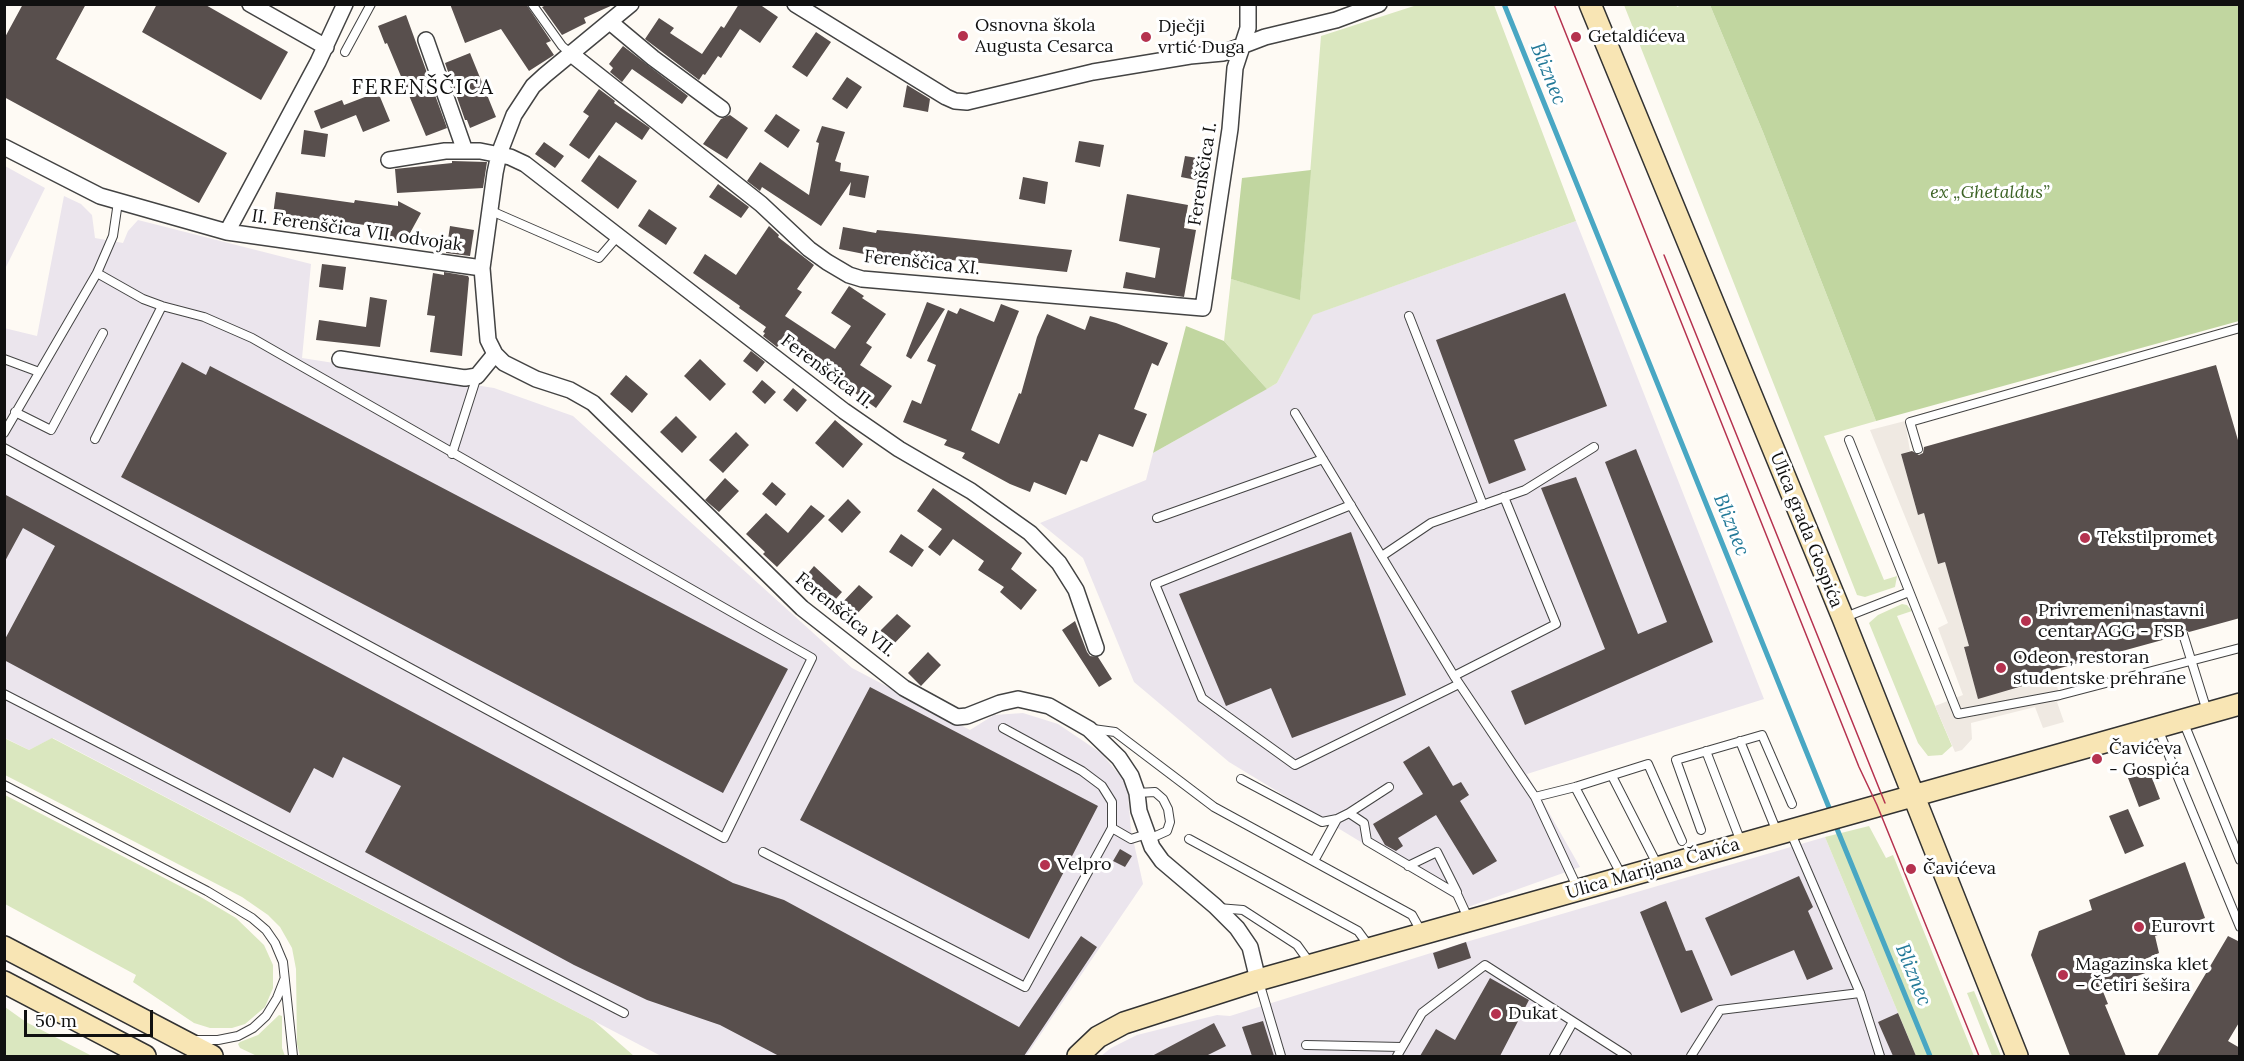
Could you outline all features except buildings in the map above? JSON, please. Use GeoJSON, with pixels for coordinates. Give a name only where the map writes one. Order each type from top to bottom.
{"type":"FeatureCollection","features":[{"type":"Feature","properties":{"kind":"street"},"geometry":{"type":"LineString","coordinates":[[250,4],[326,47]]}},
{"type":"Feature","properties":{"kind":"street"},"geometry":{"type":"LineString","coordinates":[[227,232],[326,47],[345,4]]}},
{"type":"Feature","properties":{"kind":"street"},"geometry":{"type":"LineString","coordinates":[[340,359],[465,378],[477,376],[495,354],[488,340],[482,268],[499,154],[514,115],[533,86],[631,4]]}},
{"type":"Feature","properties":{"kind":"street"},"geometry":{"type":"LineString","coordinates":[[795,4],[955,101],[977,100],[1093,72],[1190,56],[1223,53],[1266,38],[1336,20],[1379,4]]}},
{"type":"Feature","properties":{"kind":"street","name":"Ferenščica I."},"geometry":{"type":"LineString","coordinates":[[1203,308],[1230,129],[1235,68],[1248,28],[1248,4]]}},
{"type":"Feature","properties":{"kind":"street","name":"Ulica grada Gospića"},"geometry":{"type":"LineString","coordinates":[[1590,4],[1843,618],[2017,1056]]}},
{"type":"Feature","properties":{"kind":"street"},"geometry":{"type":"LineString","coordinates":[[610,22],[653,58],[722,109]]}},
{"type":"Feature","properties":{"kind":"street"},"geometry":{"type":"LineString","coordinates":[[426,40],[465,151]]}},
{"type":"Feature","properties":{"kind":"street","name":"Ferenščica XI."},"geometry":{"type":"LineString","coordinates":[[570,53],[761,204],[809,249],[849,275],[862,279],[1203,308]]}},
{"type":"Feature","properties":{"kind":"street","name":"II. Ferenščica VII. odvojak"},"geometry":{"type":"LineString","coordinates":[[4,147],[100,196],[227,232],[482,268]]}},
{"type":"Feature","properties":{"kind":"street","name":"Ferenščica II."},"geometry":{"type":"LineString","coordinates":[[389,160],[446,151],[465,151],[499,154],[525,164],[844,411],[898,449],[971,491],[1030,533],[1059,562],[1076,590],[1096,648]]}},
{"type":"Feature","properties":{"kind":"street","name":"Ferenščica VII."},"geometry":{"type":"LineString","coordinates":[[495,354],[504,363],[536,379],[570,390],[593,403],[802,608],[904,688],[957,717],[967,716],[999,703],[1018,699],[1049,706],[1089,729],[1119,758],[1131,776],[1148,837],[1162,861],[1237,928],[1250,947],[1258,980]]}},
{"type":"Feature","properties":{"kind":"street","name":"Ulica Marijana Čavića"},"geometry":{"type":"LineString","coordinates":[[1078,1056],[1098,1037],[1124,1023],[1258,980],[2240,704]]}},
{"type":"Feature","properties":{"kind":"street"},"geometry":{"type":"LineString","coordinates":[[4,947],[212,1056]]}},
{"type":"Feature","properties":{"kind":"street"},"geometry":{"type":"LineString","coordinates":[[4,982],[146,1056]]}},
{"type":"Feature","properties":{"kind":"lane"},"geometry":{"type":"LineString","coordinates":[[345,52],[371,4]]}},
{"type":"Feature","properties":{"kind":"lane"},"geometry":{"type":"LineString","coordinates":[[532,4],[562,46],[570,53]]}},
{"type":"Feature","properties":{"kind":"lane"},"geometry":{"type":"LineString","coordinates":[[4,433],[97,273],[112,236],[118,202]]}},
{"type":"Feature","properties":{"kind":"lane"},"geometry":{"type":"LineString","coordinates":[[489,210],[598,258],[618,235]]}},
{"type":"Feature","properties":{"kind":"lane"},"geometry":{"type":"LineString","coordinates":[[4,448],[724,837],[812,658],[252,338],[204,317],[143,299],[97,273]]}},
{"type":"Feature","properties":{"kind":"lane"},"geometry":{"type":"LineString","coordinates":[[95,439],[162,306]]}},
{"type":"Feature","properties":{"kind":"lane"},"geometry":{"type":"LineString","coordinates":[[1409,316],[1483,505]]}},
{"type":"Feature","properties":{"kind":"lane"},"geometry":{"type":"LineString","coordinates":[[1918,449],[1910,422],[2240,328]]}},
{"type":"Feature","properties":{"kind":"lane"},"geometry":{"type":"LineString","coordinates":[[15,412],[51,430],[103,333]]}},
{"type":"Feature","properties":{"kind":"lane"},"geometry":{"type":"LineString","coordinates":[[4,359],[39,372]]}},
{"type":"Feature","properties":{"kind":"lane"},"geometry":{"type":"LineString","coordinates":[[452,454],[477,376]]}},
{"type":"Feature","properties":{"kind":"lane"},"geometry":{"type":"LineString","coordinates":[[1295,412],[1454,676],[1535,797],[1579,890]]}},
{"type":"Feature","properties":{"kind":"lane"},"geometry":{"type":"LineString","coordinates":[[1849,440],[1958,714],[2060,695],[2240,648]]}},
{"type":"Feature","properties":{"kind":"lane"},"geometry":{"type":"LineString","coordinates":[[1382,556],[1431,523],[1525,490],[1594,447]]}},
{"type":"Feature","properties":{"kind":"lane"},"geometry":{"type":"LineString","coordinates":[[1157,518],[1323,459]]}},
{"type":"Feature","properties":{"kind":"lane"},"geometry":{"type":"LineString","coordinates":[[1454,676],[1556,624],[1504,497]]}},
{"type":"Feature","properties":{"kind":"lane"},"geometry":{"type":"LineString","coordinates":[[1351,505],[1155,584],[1202,698],[1295,765],[1459,684]]}},
{"type":"Feature","properties":{"kind":"lane"},"geometry":{"type":"LineString","coordinates":[[1843,618],[1908,592]]}},
{"type":"Feature","properties":{"kind":"lane"},"geometry":{"type":"LineString","coordinates":[[2183,634],[2208,713]]}},
{"type":"Feature","properties":{"kind":"lane"},"geometry":{"type":"LineString","coordinates":[[4,694],[624,1013]]}},
{"type":"Feature","properties":{"kind":"lane"},"geometry":{"type":"LineString","coordinates":[[2182,720],[2240,860]]}},
{"type":"Feature","properties":{"kind":"lane"},"geometry":{"type":"LineString","coordinates":[[2157,727],[2240,927]]}},
{"type":"Feature","properties":{"kind":"lane"},"geometry":{"type":"LineString","coordinates":[[763,852],[1025,987],[1112,828],[1112,802],[1102,786],[1082,771],[1003,728]]}},
{"type":"Feature","properties":{"kind":"lane"},"geometry":{"type":"LineString","coordinates":[[1089,729],[1115,732],[1214,807],[1412,915],[1423,934]]}},
{"type":"Feature","properties":{"kind":"lane"},"geometry":{"type":"LineString","coordinates":[[1701,830],[1676,760],[1740,741],[1762,735],[1792,804]]}},
{"type":"Feature","properties":{"kind":"lane"},"geometry":{"type":"LineString","coordinates":[[1740,741],[1860,993],[1880,1056]]}},
{"type":"Feature","properties":{"kind":"lane"},"geometry":{"type":"LineString","coordinates":[[1706,751],[1741,844]]}},
{"type":"Feature","properties":{"kind":"lane"},"geometry":{"type":"LineString","coordinates":[[1535,797],[1648,764],[1683,841]]}},
{"type":"Feature","properties":{"kind":"lane"},"geometry":{"type":"LineString","coordinates":[[1611,776],[1659,867]]}},
{"type":"Feature","properties":{"kind":"lane"},"geometry":{"type":"LineString","coordinates":[[1241,779],[1322,822],[1337,819],[1349,813],[1389,787]]}},
{"type":"Feature","properties":{"kind":"lane"},"geometry":{"type":"LineString","coordinates":[[4,785],[197,885],[252,918],[266,930],[275,943],[283,962],[293,1056]]}},
{"type":"Feature","properties":{"kind":"lane"},"geometry":{"type":"LineString","coordinates":[[1575,787],[1623,877]]}},
{"type":"Feature","properties":{"kind":"lane"},"geometry":{"type":"LineString","coordinates":[[1112,828],[1131,839],[1167,831],[1170,822],[1168,809],[1163,799],[1155,792],[1137,793]]}},
{"type":"Feature","properties":{"kind":"lane"},"geometry":{"type":"LineString","coordinates":[[1349,813],[1364,823],[1366,841],[1457,894]]}},
{"type":"Feature","properties":{"kind":"lane"},"geometry":{"type":"LineString","coordinates":[[1314,861],[1337,819]]}},
{"type":"Feature","properties":{"kind":"lane"},"geometry":{"type":"LineString","coordinates":[[1189,839],[1358,931],[1371,949]]}},
{"type":"Feature","properties":{"kind":"lane"},"geometry":{"type":"LineString","coordinates":[[1408,866],[1437,852],[1469,921]]}},
{"type":"Feature","properties":{"kind":"lane"},"geometry":{"type":"LineString","coordinates":[[1217,908],[1243,910],[1297,945],[1312,965]]}},
{"type":"Feature","properties":{"kind":"lane"},"geometry":{"type":"LineString","coordinates":[[1397,1056],[1422,1013],[1485,965],[1627,1056]]}},
{"type":"Feature","properties":{"kind":"lane"},"geometry":{"type":"LineString","coordinates":[[174,1037],[201,1041],[218,1040],[238,1036],[253,1028],[266,1016],[277,998],[285,976]]}},
{"type":"Feature","properties":{"kind":"lane"},"geometry":{"type":"LineString","coordinates":[[1258,980],[1281,1056]]}},
{"type":"Feature","properties":{"kind":"lane"},"geometry":{"type":"LineString","coordinates":[[1691,1056],[1720,1010],[1860,993]]}},
{"type":"Feature","properties":{"kind":"lane"},"geometry":{"type":"LineString","coordinates":[[1554,1056],[1574,1022]]}},
{"type":"Feature","properties":{"kind":"lane"},"geometry":{"type":"LineString","coordinates":[[1306,1045],[1402,1047]]}},
{"type":"Feature","properties":{"kind":"shaded area"},"geometry":{"type":"Polygon","coordinates":[[[5,166],[45,188],[5,269],[5,166]]]}},
{"type":"Feature","properties":{"kind":"shaded area"},"geometry":{"type":"Polygon","coordinates":[[[64,196],[81,204],[92,215],[95,238],[123,243],[128,231],[138,220],[311,264],[302,358],[494,388],[573,416],[852,668],[970,730],[994,715],[1023,713],[1058,724],[1101,753],[1127,784],[1131,830],[1143,884],[1026,1056],[661,1056],[53,738],[29,750],[5,738],[4,328],[37,336],[64,196]]]}},
{"type":"Feature","properties":{"kind":"shaded area"},"geometry":{"type":"Polygon","coordinates":[[[1576,221],[1764,699],[1527,774],[1580,867],[1468,907],[1229,762],[1134,682],[1083,558],[1040,523],[1146,480],[1153,453],[1277,383],[1312,315],[1576,221]]]}},
{"type":"Feature","properties":{"kind":"shaded area"},"geometry":{"type":"Polygon","coordinates":[[[1905,421],[1910,451],[1901,454],[1918,515],[1924,513],[1938,563],[1945,562],[1969,646],[1964,648],[1978,698],[2026,686],[2024,678],[2052,671],[2061,699],[2057,702],[2064,722],[2043,728],[2035,707],[1971,723],[1972,739],[1962,750],[1955,752],[1935,706],[1963,695],[1938,628],[1948,623],[1870,430],[1905,421]]]}},
{"type":"Feature","properties":{"kind":"shaded area"},"geometry":{"type":"Polygon","coordinates":[[[1825,837],[1916,1056],[1101,1056],[1111,1048],[1137,1035],[1217,1015],[1230,1016],[1466,942],[1825,837]]]}},
{"type":"Feature","properties":{"kind":"green space"},"geometry":{"type":"Polygon","coordinates":[[[1676,4],[1677,7],[1710,5],[1763,132],[1876,421],[1824,436],[1884,580],[1897,576],[1895,587],[1865,597],[1857,595],[1624,5],[1676,4]]]}},
{"type":"Feature","properties":{"kind":"green space"},"geometry":{"type":"Polygon","coordinates":[[[1417,5],[1494,5],[1576,221],[1313,315],[1277,383],[1267,389],[1224,341],[1231,279],[1300,299],[1321,36],[1417,5]]]}},
{"type":"Feature","properties":{"kind":"green space","name":"ex „Ghetaldus”"},"geometry":{"type":"Polygon","coordinates":[[[1710,5],[2239,5],[2239,321],[1876,421],[1763,132],[1710,5]]]}},
{"type":"Feature","properties":{"kind":"green space"},"geometry":{"type":"Polygon","coordinates":[[[1311,170],[1300,300],[1231,279],[1242,178],[1311,170]]]}},
{"type":"Feature","properties":{"kind":"green space"},"geometry":{"type":"Polygon","coordinates":[[[1186,326],[1224,341],[1267,389],[1153,453],[1186,326]]]}},
{"type":"Feature","properties":{"kind":"green space"},"geometry":{"type":"Polygon","coordinates":[[[1902,604],[1907,605],[1912,611],[1897,616],[1952,746],[1942,755],[1928,756],[1918,743],[1869,623],[1878,615],[1902,604]]]}},
{"type":"Feature","properties":{"kind":"green space"},"geometry":{"type":"Polygon","coordinates":[[[4,738],[29,750],[52,738],[594,1021],[634,1056],[300,1056],[297,1044],[296,969],[292,948],[280,927],[268,915],[242,897],[5,775],[4,738]]]}},
{"type":"Feature","properties":{"kind":"green space"},"geometry":{"type":"Polygon","coordinates":[[[5,795],[199,896],[236,918],[264,945],[273,965],[273,988],[265,1007],[245,1024],[232,1028],[210,1028],[194,1023],[133,982],[136,975],[5,904],[5,795]]]}},
{"type":"Feature","properties":{"kind":"green space"},"geometry":{"type":"Polygon","coordinates":[[[1869,826],[1886,858],[1893,855],[1974,1056],[1916,1056],[1825,837],[1869,826]]]}},
{"type":"Feature","properties":{"kind":"green space"},"geometry":{"type":"Polygon","coordinates":[[[1974,991],[2001,1056],[1992,1056],[1967,993],[1974,991]]]}},
{"type":"Feature","properties":{"kind":"green space"},"geometry":{"type":"Polygon","coordinates":[[[5,1007],[26,1022],[92,1056],[5,1056],[5,1007]]]}},
{"type":"Feature","properties":{"kind":"green space"},"geometry":{"type":"Polygon","coordinates":[[[279,1015],[282,1016],[282,1048],[285,1056],[257,1056],[240,1048],[238,1044],[240,1042],[258,1035],[279,1015]]]}},
{"type":"Feature","properties":{"kind":"waterway","name":"Bliznec"},"geometry":{"type":"LineString","coordinates":[[1504,4],[1832,815]]}},
{"type":"Feature","properties":{"kind":"waterway","name":"Bliznec"},"geometry":{"type":"LineString","coordinates":[[1835,824],[1930,1056]]}},
{"type":"Feature","properties":{"kind":"tram line"},"geometry":{"type":"LineString","coordinates":[[1554,4],[1859,767],[1877,805],[1979,1056]]}},
{"type":"Feature","properties":{"kind":"tram line"},"geometry":{"type":"LineString","coordinates":[[1664,255],[1885,803]]}},
{"type":"Feature","properties":{"kind":"place","name":"Osnovna škola Augusta Cesarca"},"geometry":{"type":"Point","coordinates":[963,36]}},
{"type":"Feature","properties":{"kind":"place","name":"Dječji vrtić Duga"},"geometry":{"type":"Point","coordinates":[1146,37]}},
{"type":"Feature","properties":{"kind":"place","name":"Getaldićeva"},"geometry":{"type":"Point","coordinates":[1576,37]}},
{"type":"Feature","properties":{"kind":"place","name":"Tekstilpromet"},"geometry":{"type":"Point","coordinates":[2085,538]}},
{"type":"Feature","properties":{"kind":"place","name":"Privremeni nastavni centar AGG - FSB"},"geometry":{"type":"Point","coordinates":[2026,621]}},
{"type":"Feature","properties":{"kind":"place","name":"Odeon, restoran studentske prehrane"},"geometry":{"type":"Point","coordinates":[2001,668]}},
{"type":"Feature","properties":{"kind":"place","name":"Čavićeva - Gospića"},"geometry":{"type":"Point","coordinates":[2097,759]}},
{"type":"Feature","properties":{"kind":"place","name":"Velpro"},"geometry":{"type":"Point","coordinates":[1045,865]}},
{"type":"Feature","properties":{"kind":"place","name":"Čavićeva"},"geometry":{"type":"Point","coordinates":[1911,869]}},
{"type":"Feature","properties":{"kind":"place","name":"Eurovrt"},"geometry":{"type":"Point","coordinates":[2139,927]}},
{"type":"Feature","properties":{"kind":"place","name":"Magazinska klet – Četiri šešira"},"geometry":{"type":"Point","coordinates":[2063,975]}},
{"type":"Feature","properties":{"kind":"place","name":"Dukat"},"geometry":{"type":"Point","coordinates":[1496,1014]}},
{"type":"Feature","properties":{"kind":"district","name":"FERENŠČICA"},"geometry":{"type":"Point","coordinates":[423,88]}}]}
